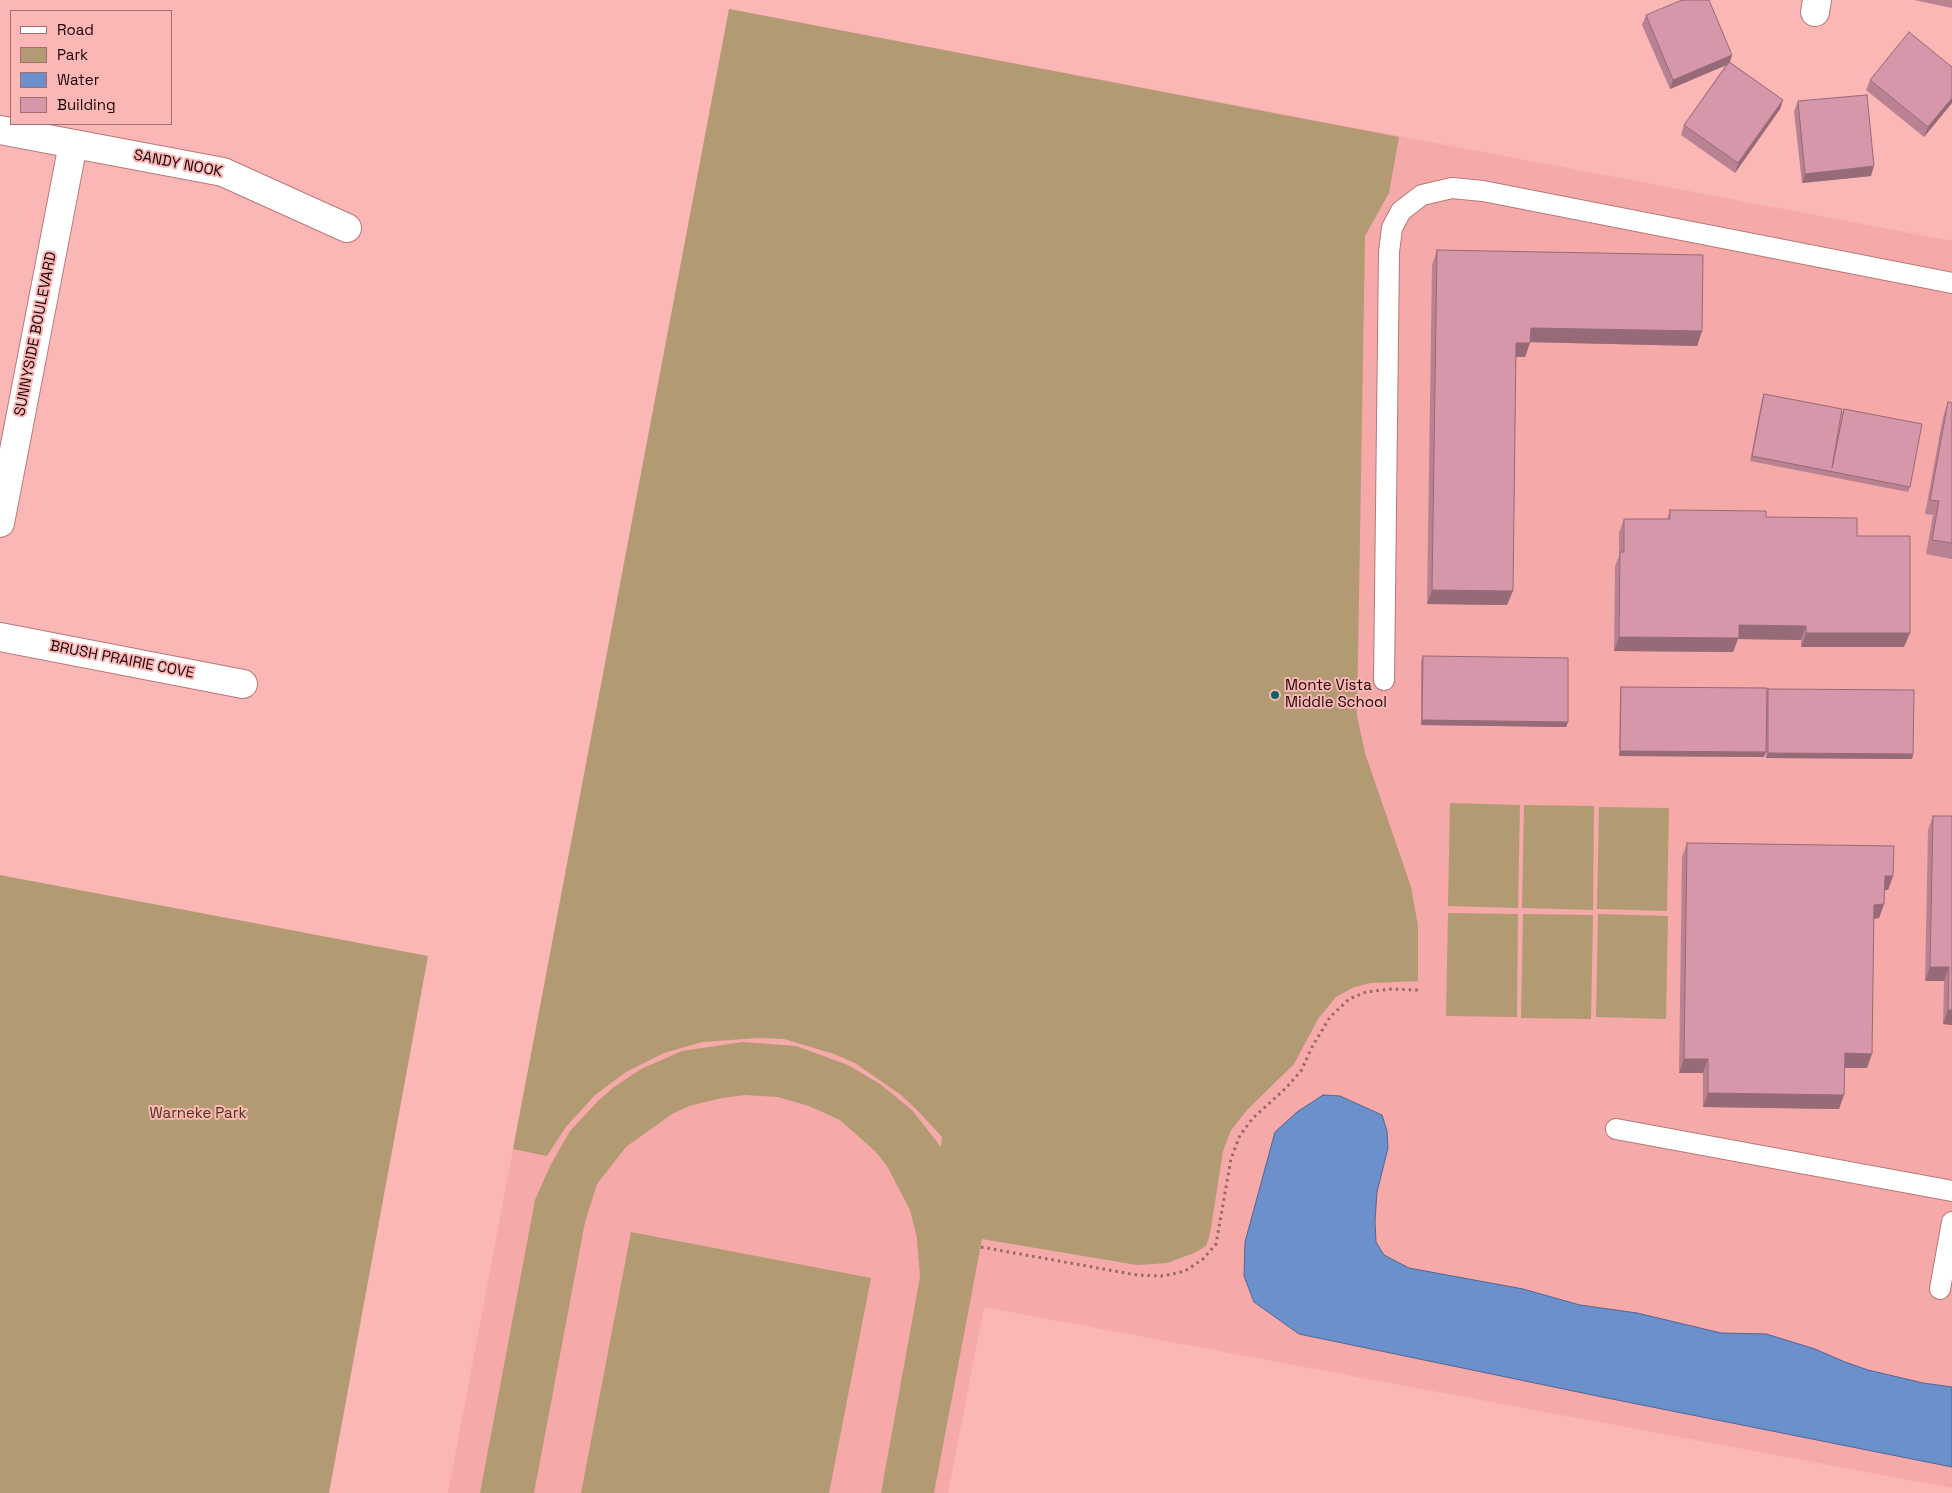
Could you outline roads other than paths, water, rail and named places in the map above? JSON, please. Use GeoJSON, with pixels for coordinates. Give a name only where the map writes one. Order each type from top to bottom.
{"type":"FeatureCollection","features":[{"type":"Feature","properties":{"kind":"street","name":"SANDY NOOK"},"geometry":{"type":"LineString","coordinates":[[0,130],[223,172],[346,228]]}},
{"type":"Feature","properties":{"kind":"street","name":"SUNNYSIDE BOULEVARD"},"geometry":{"type":"LineString","coordinates":[[0,523],[73,144]]}},
{"type":"Feature","properties":{"kind":"street","name":"BRUSH PRAIRIE COVE"},"geometry":{"type":"LineString","coordinates":[[0,636],[243,684]]}},
{"type":"Feature","properties":{"kind":"lane"},"geometry":{"type":"LineString","coordinates":[[1384,680],[1388,252],[1392,228],[1401,211],[1422,195],[1452,188],[1484,191],[1952,283]]}},
{"type":"Feature","properties":{"kind":"lane"},"geometry":{"type":"LineString","coordinates":[[1616,1129],[1952,1191]]}},
{"type":"Feature","properties":{"kind":"lane"},"geometry":{"type":"LineString","coordinates":[[1940,1289],[1952,1222]]}},
{"type":"Feature","properties":{"kind":"water"},"geometry":{"type":"Polygon","coordinates":[[[1323,1095],[1340,1096],[1382,1115],[1387,1131],[1388,1148],[1377,1192],[1375,1221],[1376,1242],[1384,1255],[1409,1268],[1523,1289],[1580,1305],[1637,1313],[1721,1333],[1766,1334],[1815,1349],[1868,1370],[1923,1383],[1952,1387],[1952,1467],[1299,1334],[1254,1302],[1244,1276],[1245,1242],[1275,1132],[1297,1112],[1323,1095]]]}},
{"type":"Feature","properties":{"kind":"place","name":"Monte Vista Middle School"},"geometry":{"type":"Point","coordinates":[1275,695]}},
{"type":"Feature","properties":{"kind":"park label","name":"Warneke Park"},"geometry":{"type":"Point","coordinates":[198,1114]}}]}
